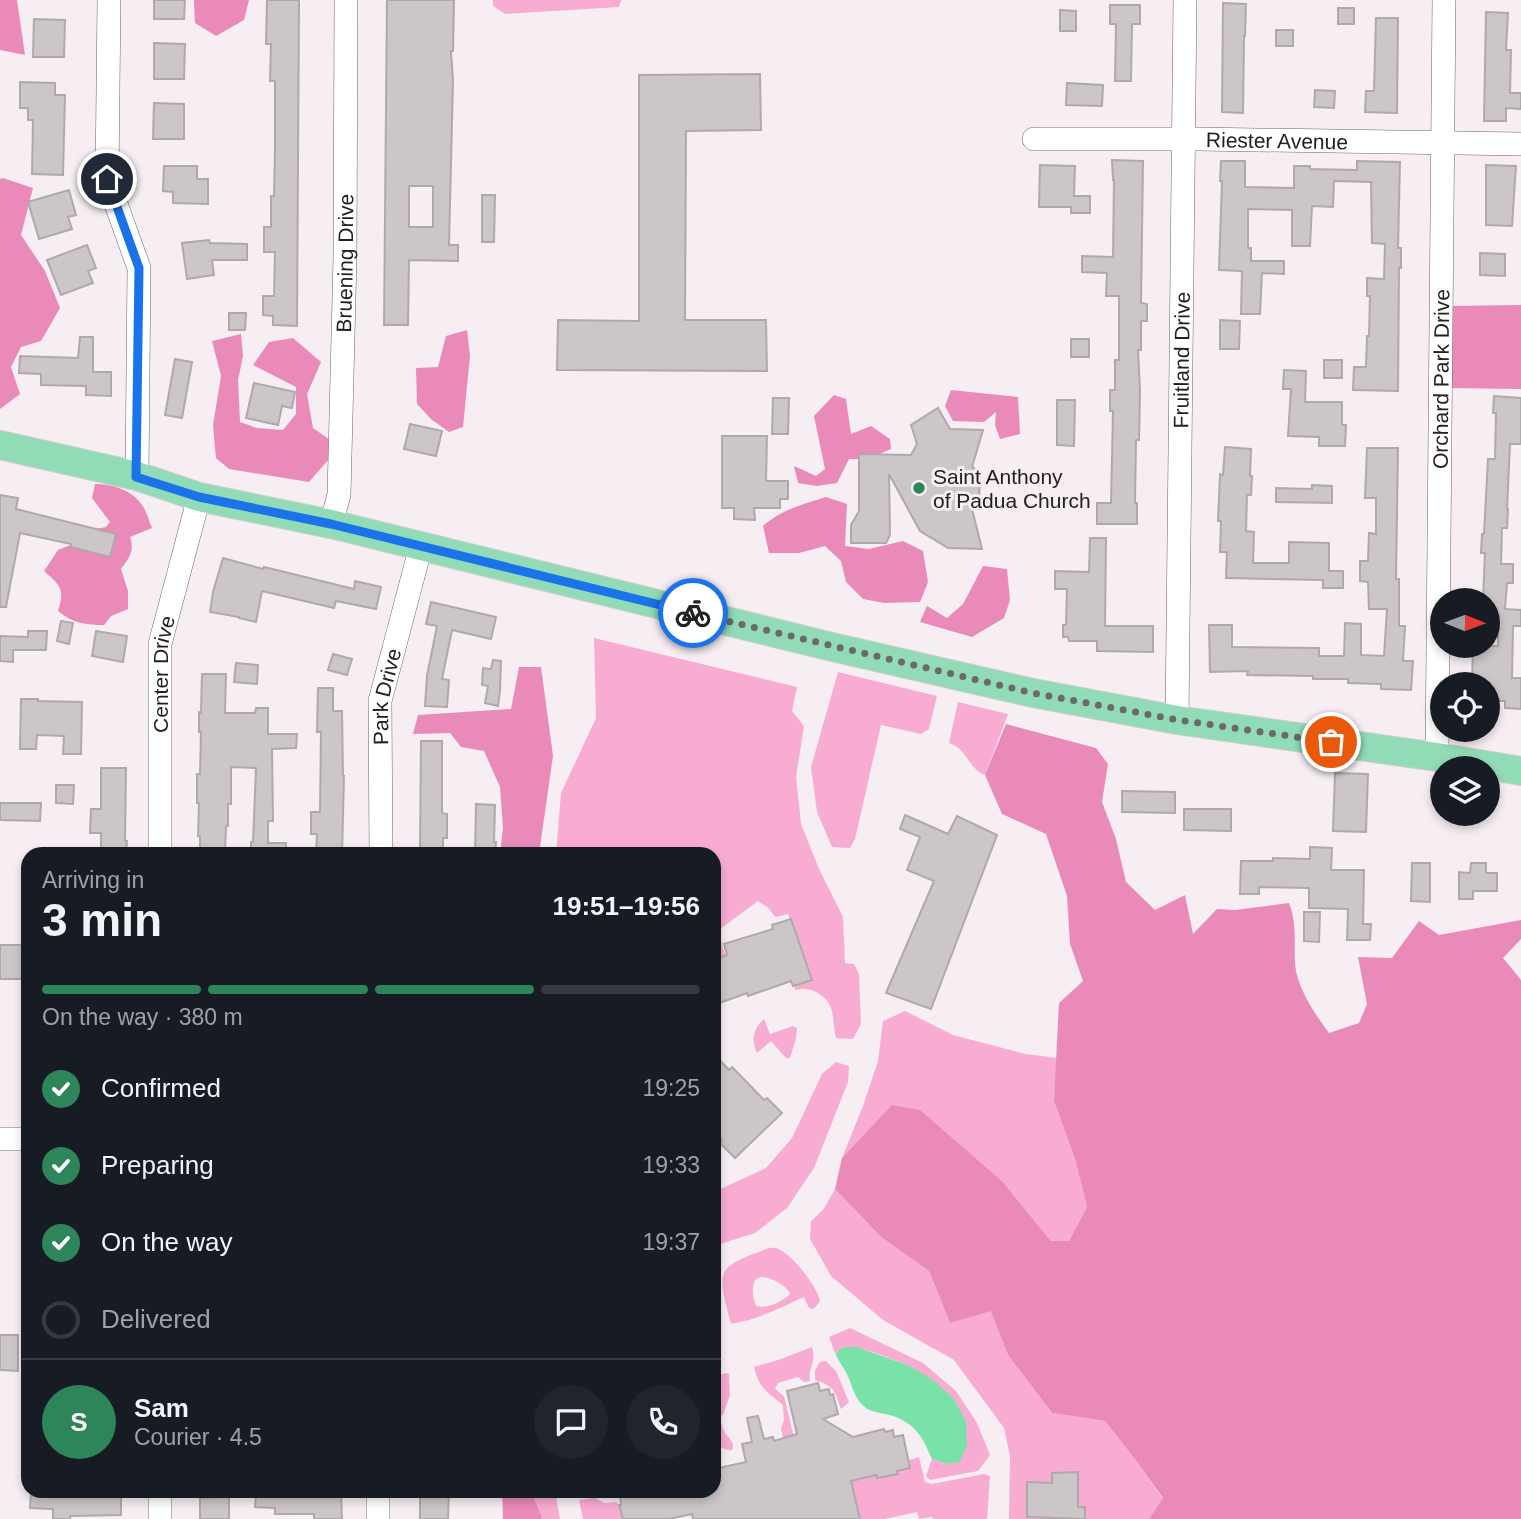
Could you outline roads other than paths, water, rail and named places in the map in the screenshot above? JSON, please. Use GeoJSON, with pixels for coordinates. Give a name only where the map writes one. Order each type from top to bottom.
{"type":"FeatureCollection","features":[{"type":"Feature","properties":{"kind":"main road"},"geometry":{"type":"LineString","coordinates":[[0,445],[136,477],[199,497],[421,545],[665,607],[1033,693],[1178,720],[1430,756]]}},
{"type":"Feature","properties":{"kind":"main road"},"geometry":{"type":"LineString","coordinates":[[1500,768],[1521,771]]}},
{"type":"Feature","properties":{"kind":"street"},"geometry":{"type":"LineString","coordinates":[[109,0],[107,179],[139,268],[136,477]]}},
{"type":"Feature","properties":{"kind":"street","name":"Bruening Drive"},"geometry":{"type":"LineString","coordinates":[[331,524],[339,495],[345,257],[346,0]]}},
{"type":"Feature","properties":{"kind":"street","name":"Fruitland Drive"},"geometry":{"type":"LineString","coordinates":[[1178,720],[1185,0]]}},
{"type":"Feature","properties":{"kind":"street","name":"Orchard Park Drive"},"geometry":{"type":"LineString","coordinates":[[1437,756],[1444,0]]}},
{"type":"Feature","properties":{"kind":"street","name":"Riester Avenue"},"geometry":{"type":"LineString","coordinates":[[1034,139],[1521,144]]}},
{"type":"Feature","properties":{"kind":"street","name":"Center Drive"},"geometry":{"type":"LineString","coordinates":[[160,847],[159,645],[199,497]]}},
{"type":"Feature","properties":{"kind":"street","name":"Park Drive"},"geometry":{"type":"LineString","coordinates":[[380,847],[380,701],[421,545]]}},
{"type":"Feature","properties":{"kind":"street"},"geometry":{"type":"LineString","coordinates":[[0,1139],[21,1139]]}},
{"type":"Feature","properties":{"kind":"street"},"geometry":{"type":"LineString","coordinates":[[160,1498],[160,1519]]}},
{"type":"Feature","properties":{"kind":"street"},"geometry":{"type":"LineString","coordinates":[[378,1498],[378,1519]]}},
{"type":"Feature","properties":{"kind":"place","name":"Saint Anthony of Padua Church"},"geometry":{"type":"Point","coordinates":[919,488]}}]}
